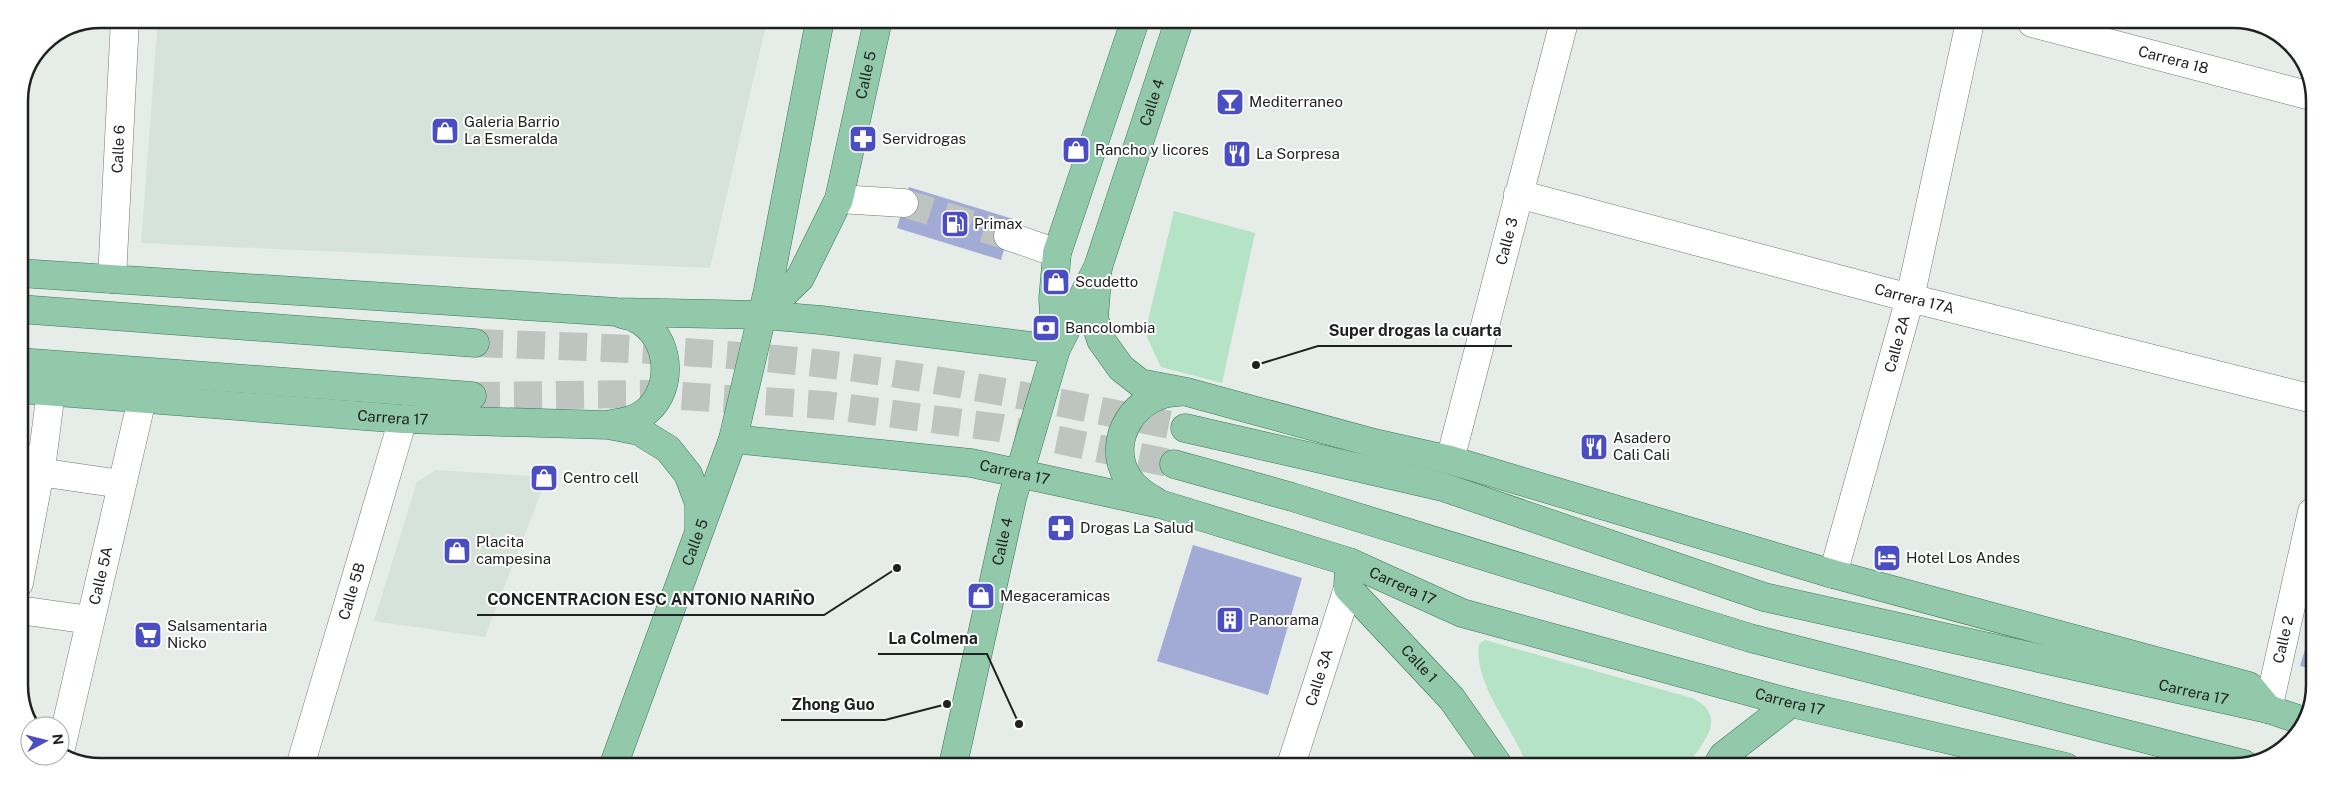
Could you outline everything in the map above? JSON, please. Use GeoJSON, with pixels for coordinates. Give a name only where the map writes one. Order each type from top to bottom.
{"type":"FeatureCollection","features":[{"type":"Feature","properties":{"kind":"main road","name":"Calle 5"},"geometry":{"type":"LineString","coordinates":[[616,758],[733,439],[762,315],[818,28]]}},
{"type":"Feature","properties":{"kind":"main road","name":"Calle 5"},"geometry":{"type":"LineString","coordinates":[[762,315],[800,278],[839,199],[876,28]]}},
{"type":"Feature","properties":{"kind":"main road","name":"Calle 4"},"geometry":{"type":"LineString","coordinates":[[1056,349],[1053,307],[1057,253],[1133,28]]}},
{"type":"Feature","properties":{"kind":"main road","name":"Calle 4"},"geometry":{"type":"LineString","coordinates":[[955,758],[1012,499],[1056,349],[1098,267],[1177,28]]}},
{"type":"Feature","properties":{"kind":"main road"},"geometry":{"type":"LineString","coordinates":[[1098,267],[1094,318],[1101,340],[1121,368],[1140,383],[1186,392],[1374,443],[1450,460],[1833,574],[2249,686],[2268,709]]}},
{"type":"Feature","properties":{"kind":"main road"},"geometry":{"type":"LineString","coordinates":[[27,274],[617,312],[762,315],[821,320],[1056,349]]}},
{"type":"Feature","properties":{"kind":"main road"},"geometry":{"type":"LineString","coordinates":[[27,310],[475,343]]}},
{"type":"Feature","properties":{"kind":"main road"},"geometry":{"type":"LineString","coordinates":[[608,425],[629,422],[647,411],[660,394],[665,373],[663,352],[654,333],[637,319],[617,312]]}},
{"type":"Feature","properties":{"kind":"main road","name":"Carrera 17"},"geometry":{"type":"LineString","coordinates":[[27,363],[472,396]]}},
{"type":"Feature","properties":{"kind":"main road","name":"Carrera 17"},"geometry":{"type":"LineString","coordinates":[[27,390],[402,419],[608,425],[639,431],[668,449],[688,474],[699,503],[699,535]]}},
{"type":"Feature","properties":{"kind":"main road"},"geometry":{"type":"LineString","coordinates":[[1160,504],[1142,494],[1128,478],[1121,457],[1122,435],[1131,416],[1146,401],[1166,392],[1186,392]]}},
{"type":"Feature","properties":{"kind":"main road","name":"Carrera 17"},"geometry":{"type":"LineString","coordinates":[[1185,428],[1443,487],[1764,597],[2268,709],[2298,719]]}},
{"type":"Feature","properties":{"kind":"main road","name":"Carrera 17"},"geometry":{"type":"LineString","coordinates":[[733,439],[971,463],[1160,504],[1349,575],[1462,613],[1791,704],[2027,758]]}},
{"type":"Feature","properties":{"kind":"main road"},"geometry":{"type":"LineString","coordinates":[[1174,464],[1292,497],[1750,638],[2220,758]]}},
{"type":"Feature","properties":{"kind":"main road","name":"Calle 1"},"geometry":{"type":"LineString","coordinates":[[1349,575],[1452,699],[1493,758]]}},
{"type":"Feature","properties":{"kind":"main road"},"geometry":{"type":"LineString","coordinates":[[1722,758],[1791,704]]}},
{"type":"Feature","properties":{"kind":"street","name":"Calle 6"},"geometry":{"type":"LineString","coordinates":[[112,279],[124,28]]}},
{"type":"Feature","properties":{"kind":"street","name":"Calle 3"},"geometry":{"type":"LineString","coordinates":[[1450,460],[1562,28]]}},
{"type":"Feature","properties":{"kind":"street","name":"Calle 2A"},"geometry":{"type":"LineString","coordinates":[[1833,574],[1910,298],[1969,28]]}},
{"type":"Feature","properties":{"kind":"street","name":"Carrera 18"},"geometry":{"type":"LineString","coordinates":[[2055,28],[2306,95]]}},
{"type":"Feature","properties":{"kind":"street","name":"Carrera 17A"},"geometry":{"type":"LineString","coordinates":[[1518,194],[1910,298],[2306,398]]}},
{"type":"Feature","properties":{"kind":"street"},"geometry":{"type":"LineString","coordinates":[[839,199],[904,204]]}},
{"type":"Feature","properties":{"kind":"street"},"geometry":{"type":"LineString","coordinates":[[1008,236],[1057,253]]}},
{"type":"Feature","properties":{"kind":"street"},"geometry":{"type":"LineString","coordinates":[[28,500],[33,464],[51,392]]}},
{"type":"Feature","properties":{"kind":"street","name":"Calle 5A"},"geometry":{"type":"LineString","coordinates":[[68,716],[142,399]]}},
{"type":"Feature","properties":{"kind":"street","name":"Calle 5B"},"geometry":{"type":"LineString","coordinates":[[303,758],[402,419]]}},
{"type":"Feature","properties":{"kind":"street"},"geometry":{"type":"LineString","coordinates":[[33,464],[121,484]]}},
{"type":"Feature","properties":{"kind":"street","name":"Calle 2"},"geometry":{"type":"LineString","coordinates":[[2268,709],[2306,539]]}},
{"type":"Feature","properties":{"kind":"street","name":"Calle 3A"},"geometry":{"type":"LineString","coordinates":[[1293,758],[1349,575]]}},
{"type":"Feature","properties":{"kind":"street"},"geometry":{"type":"LineString","coordinates":[[28,611],[90,620]]}},
{"type":"Feature","properties":{"kind":"shaded area","name":"Galeria Barrio La Esmeralda"},"geometry":{"type":"Polygon","coordinates":[[[157,28],[765,28],[710,268],[141,243],[157,28]]]}},
{"type":"Feature","properties":{"kind":"shaded area","name":"Placita campesina"},"geometry":{"type":"Polygon","coordinates":[[[436,470],[547,477],[485,637],[374,621],[417,482],[436,470]]]}},
{"type":"Feature","properties":{"kind":"green space"},"geometry":{"type":"Polygon","coordinates":[[[1174,211],[1255,233],[1222,383],[1161,367],[1145,333],[1174,211]]]}},
{"type":"Feature","properties":{"kind":"green space"},"geometry":{"type":"Polygon","coordinates":[[[1485,640],[1692,698],[1703,705],[1709,713],[1711,722],[1709,730],[1705,740],[1693,758],[1524,758],[1482,675],[1479,644],[1485,640]]]}},
{"type":"Feature","properties":{"kind":"building","name":"Primax"},"geometry":{"type":"Polygon","coordinates":[[[909,187],[1013,219],[1001,260],[897,228],[909,187]]]}},
{"type":"Feature","properties":{"kind":"building","name":"Panorama"},"geometry":{"type":"Polygon","coordinates":[[[1193,545],[1302,578],[1268,695],[1157,661],[1193,545]]]}},
{"type":"Feature","properties":{"kind":"building"},"geometry":{"type":"Polygon","coordinates":[[[2306,646],[2306,668],[2300,666],[2306,646]]]}},
{"type":"Feature","properties":{"kind":"tunnel"},"geometry":{"type":"LineString","coordinates":[[904,203],[1008,236]]}},
{"type":"Feature","properties":{"kind":"tunnel"},"geometry":{"type":"LineString","coordinates":[[475,343],[699,353],[833,365],[965,385],[1185,428]]}},
{"type":"Feature","properties":{"kind":"tunnel"},"geometry":{"type":"LineString","coordinates":[[472,396],[649,394],[825,405],[1001,428],[1174,464]]}},
{"type":"Feature","properties":{"kind":"place","name":"Mediterraneo"},"geometry":{"type":"Point","coordinates":[1230,102]}},
{"type":"Feature","properties":{"kind":"place","name":"Galeria Barrio La Esmeralda"},"geometry":{"type":"Point","coordinates":[445,131]}},
{"type":"Feature","properties":{"kind":"place","name":"Servidrogas"},"geometry":{"type":"Point","coordinates":[863,139]}},
{"type":"Feature","properties":{"kind":"place","name":"Rancho y licores"},"geometry":{"type":"Point","coordinates":[1076,150]}},
{"type":"Feature","properties":{"kind":"place","name":"La Sorpresa"},"geometry":{"type":"Point","coordinates":[1237,154]}},
{"type":"Feature","properties":{"kind":"place","name":"Primax"},"geometry":{"type":"Point","coordinates":[955,224]}},
{"type":"Feature","properties":{"kind":"place","name":"Scudetto"},"geometry":{"type":"Point","coordinates":[1056,282]}},
{"type":"Feature","properties":{"kind":"place","name":"Bancolombia"},"geometry":{"type":"Point","coordinates":[1046,328]}},
{"type":"Feature","properties":{"kind":"place","name":"Super drogas la cuarta"},"geometry":{"type":"Point","coordinates":[1256,365]}},
{"type":"Feature","properties":{"kind":"place","name":"Asadero Cali Cali"},"geometry":{"type":"Point","coordinates":[1594,447]}},
{"type":"Feature","properties":{"kind":"place","name":"Centro cell"},"geometry":{"type":"Point","coordinates":[544,478]}},
{"type":"Feature","properties":{"kind":"place","name":"Drogas La Salud"},"geometry":{"type":"Point","coordinates":[1061,528]}},
{"type":"Feature","properties":{"kind":"place","name":"Placita campesina"},"geometry":{"type":"Point","coordinates":[457,551]}},
{"type":"Feature","properties":{"kind":"place","name":"Hotel Los Andes"},"geometry":{"type":"Point","coordinates":[1887,558]}},
{"type":"Feature","properties":{"kind":"place","name":"CONCENTRACION ESC ANTONIO NARIÑO"},"geometry":{"type":"Point","coordinates":[897,568]}},
{"type":"Feature","properties":{"kind":"place","name":"Megaceramicas"},"geometry":{"type":"Point","coordinates":[981,596]}},
{"type":"Feature","properties":{"kind":"place","name":"Panorama"},"geometry":{"type":"Point","coordinates":[1230,620]}},
{"type":"Feature","properties":{"kind":"place","name":"Salsamentaria Nicko"},"geometry":{"type":"Point","coordinates":[148,635]}},
{"type":"Feature","properties":{"kind":"place","name":"Zhong Guo"},"geometry":{"type":"Point","coordinates":[947,704]}},
{"type":"Feature","properties":{"kind":"place","name":"La Colmena"},"geometry":{"type":"Point","coordinates":[1019,724]}}]}
